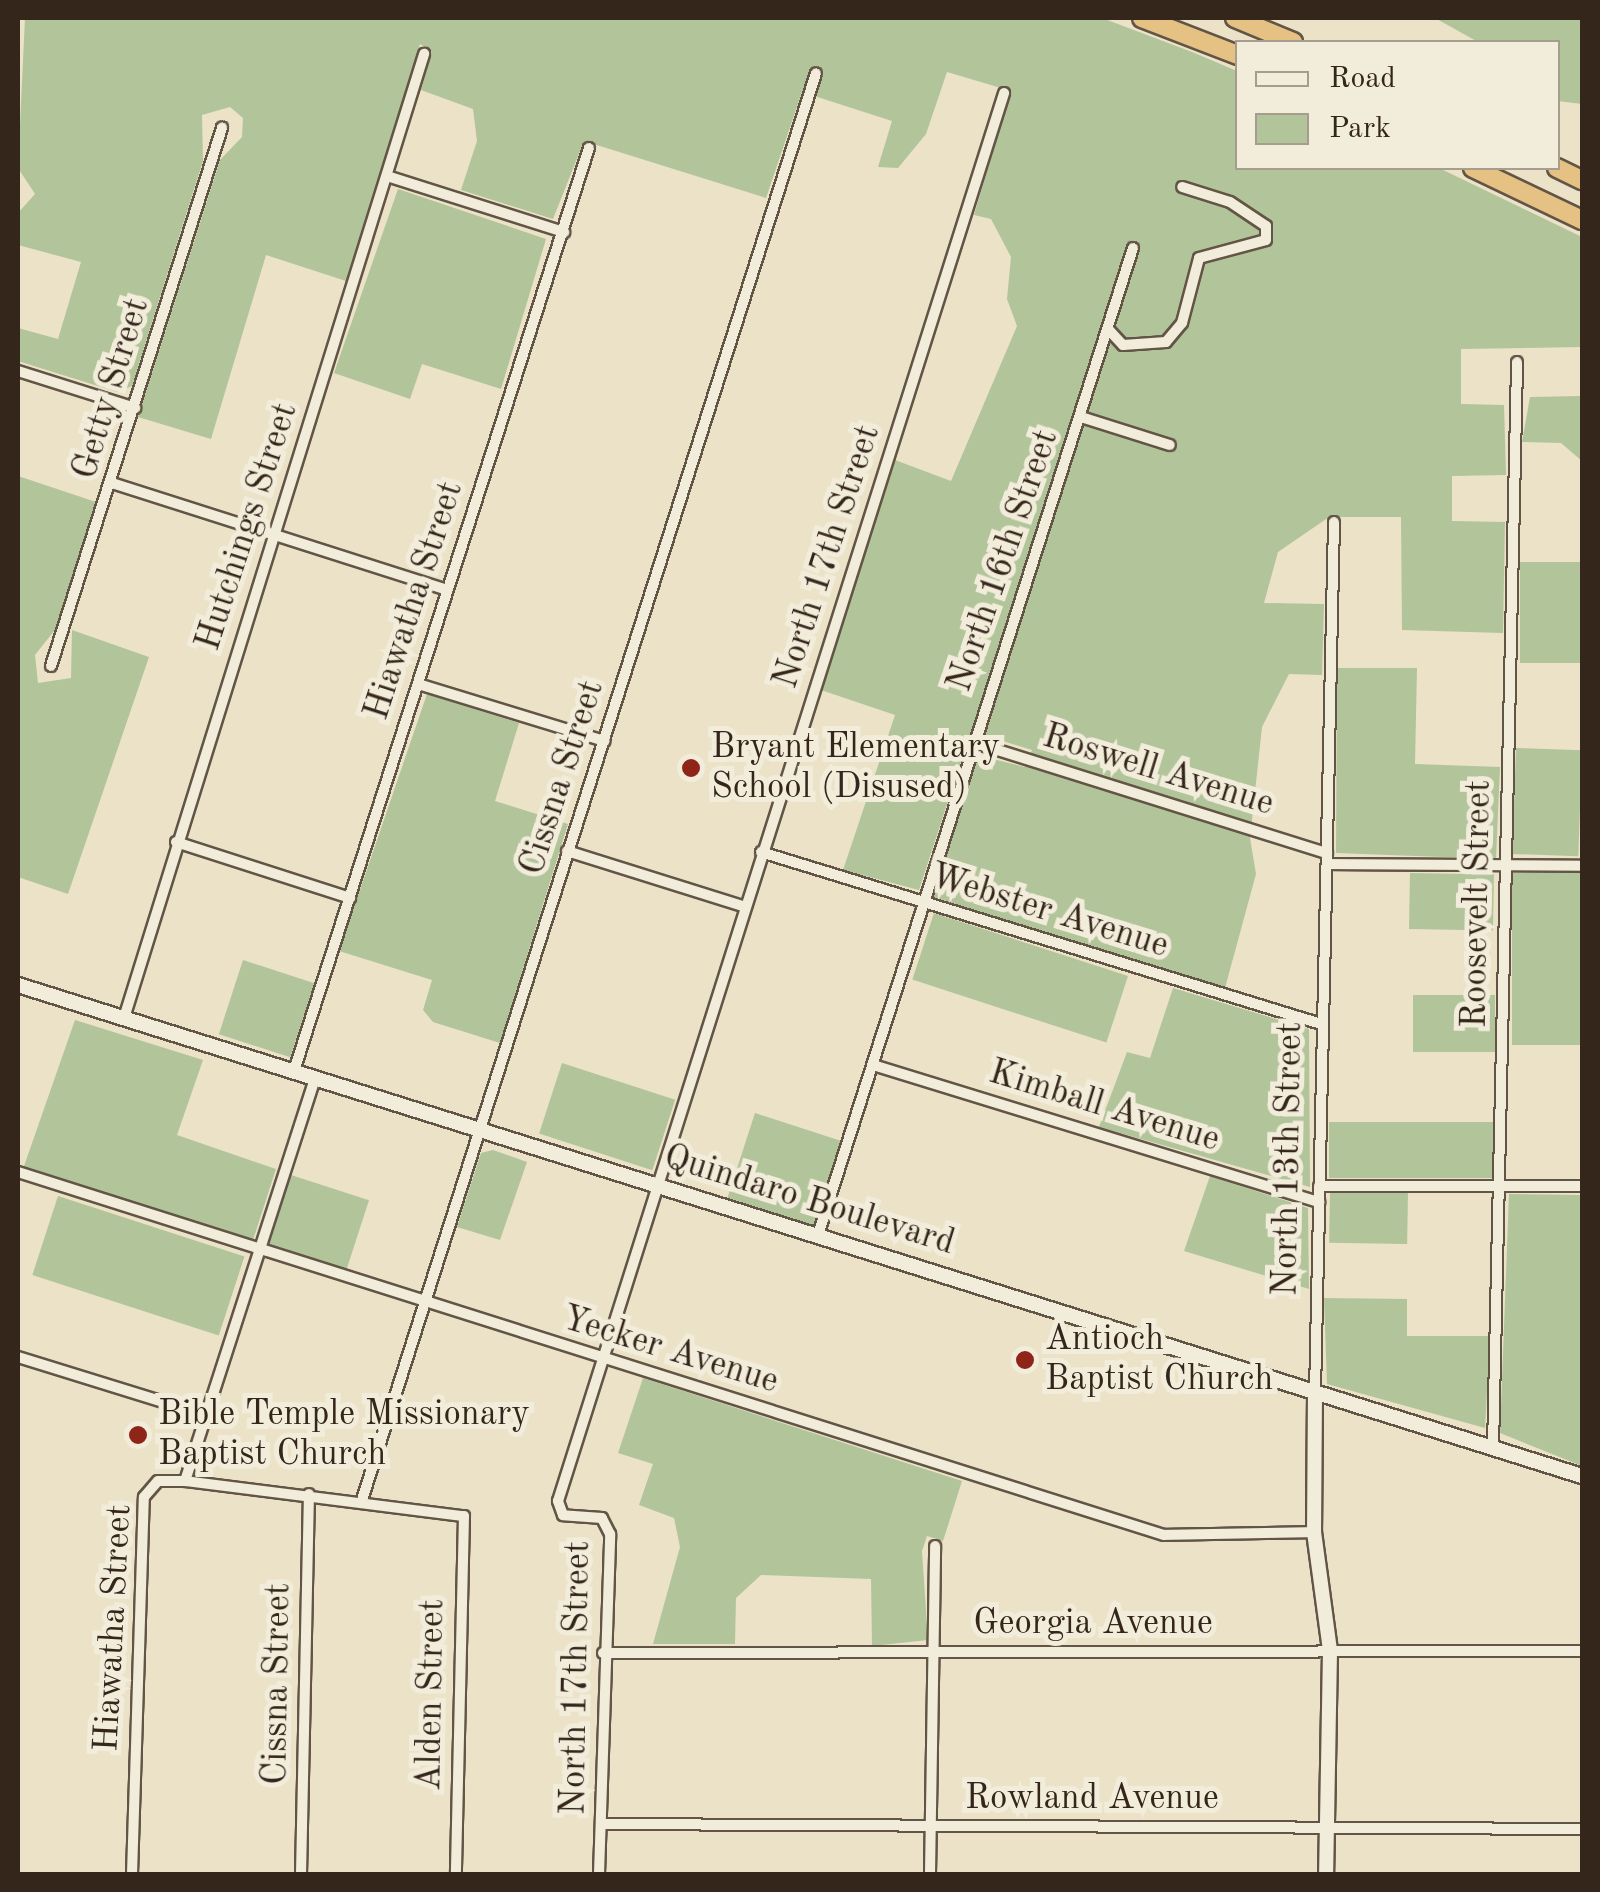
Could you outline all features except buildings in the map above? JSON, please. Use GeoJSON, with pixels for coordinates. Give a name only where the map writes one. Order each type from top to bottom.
{"type":"FeatureCollection","features":[{"type":"Feature","properties":{"kind":"highway"},"geometry":{"type":"LineString","coordinates":[[1142,18],[1235,55]]}},
{"type":"Feature","properties":{"kind":"highway"},"geometry":{"type":"LineString","coordinates":[[1236,18],[1289,40]]}},
{"type":"Feature","properties":{"kind":"highway"},"geometry":{"type":"LineString","coordinates":[[1477,170],[1582,220]]}},
{"type":"Feature","properties":{"kind":"main road","name":"Quindaro Boulevard"},"geometry":{"type":"LineString","coordinates":[[18,985],[1582,1476]]}},
{"type":"Feature","properties":{"kind":"main road","name":"North 13th Street"},"geometry":{"type":"LineString","coordinates":[[1315,1393],[1314,1532],[1330,1650],[1326,1874]]}},
{"type":"Feature","properties":{"kind":"street","name":"Hutchings Street"},"geometry":{"type":"LineString","coordinates":[[124,1018],[424,54]]}},
{"type":"Feature","properties":{"kind":"street","name":"Cissna Street"},"geometry":{"type":"LineString","coordinates":[[362,1500],[816,72]]}},
{"type":"Feature","properties":{"kind":"street","name":"North 17th Street"},"geometry":{"type":"LineString","coordinates":[[599,1874],[608,1525],[558,1509],[601,1358],[1004,92]]}},
{"type":"Feature","properties":{"kind":"street","name":"Getty Street"},"geometry":{"type":"LineString","coordinates":[[51,666],[222,128]]}},
{"type":"Feature","properties":{"kind":"street","name":"Hiawatha Street"},"geometry":{"type":"LineString","coordinates":[[294,1071],[589,148]]}},
{"type":"Feature","properties":{"kind":"street"},"geometry":{"type":"LineString","coordinates":[[386,176],[564,232]]}},
{"type":"Feature","properties":{"kind":"street"},"geometry":{"type":"LineString","coordinates":[[1108,329],[1123,345],[1166,342],[1182,323],[1198,258],[1266,240],[1266,226],[1230,202],[1182,187]]}},
{"type":"Feature","properties":{"kind":"street","name":"North 16th Street"},"geometry":{"type":"LineString","coordinates":[[818,1235],[972,742],[1133,248]]}},
{"type":"Feature","properties":{"kind":"street","name":"Roosevelt Street"},"geometry":{"type":"LineString","coordinates":[[1493,1448],[1518,362]]}},
{"type":"Feature","properties":{"kind":"street"},"geometry":{"type":"LineString","coordinates":[[18,371],[135,408]]}},
{"type":"Feature","properties":{"kind":"street"},"geometry":{"type":"LineString","coordinates":[[1081,417],[1170,445]]}},
{"type":"Feature","properties":{"kind":"street"},"geometry":{"type":"LineString","coordinates":[[112,482],[447,590]]}},
{"type":"Feature","properties":{"kind":"street","name":"North 13th Street"},"geometry":{"type":"LineString","coordinates":[[1315,1393],[1334,522]]}},
{"type":"Feature","properties":{"kind":"street"},"geometry":{"type":"LineString","coordinates":[[418,684],[604,742]]}},
{"type":"Feature","properties":{"kind":"street","name":"Roswell Avenue"},"geometry":{"type":"LineString","coordinates":[[972,742],[1327,859],[1582,866]]}},
{"type":"Feature","properties":{"kind":"street"},"geometry":{"type":"LineString","coordinates":[[176,842],[350,898]]}},
{"type":"Feature","properties":{"kind":"street"},"geometry":{"type":"LineString","coordinates":[[568,851],[744,906]]}},
{"type":"Feature","properties":{"kind":"street","name":"Webster Avenue"},"geometry":{"type":"LineString","coordinates":[[762,852],[1321,1024]]}},
{"type":"Feature","properties":{"kind":"street","name":"Kimball Avenue"},"geometry":{"type":"LineString","coordinates":[[873,1065],[1319,1202]]}},
{"type":"Feature","properties":{"kind":"street","name":"Hiawatha Street"},"geometry":{"type":"LineString","coordinates":[[132,1874],[144,1496],[158,1481],[185,1480],[209,1416],[315,1078]]}},
{"type":"Feature","properties":{"kind":"street","name":"Yecker Avenue"},"geometry":{"type":"LineString","coordinates":[[18,1172],[259,1252],[1164,1535],[1314,1532]]}},
{"type":"Feature","properties":{"kind":"street"},"geometry":{"type":"LineString","coordinates":[[1319,1186],[1582,1186]]}},
{"type":"Feature","properties":{"kind":"street"},"geometry":{"type":"LineString","coordinates":[[18,1357],[209,1416]]}},
{"type":"Feature","properties":{"kind":"street"},"geometry":{"type":"LineString","coordinates":[[185,1480],[362,1500]]}},
{"type":"Feature","properties":{"kind":"street","name":"Cissna Street"},"geometry":{"type":"LineString","coordinates":[[301,1874],[310,1494]]}},
{"type":"Feature","properties":{"kind":"street","name":"Alden Street"},"geometry":{"type":"LineString","coordinates":[[362,1500],[464,1516],[456,1874]]}},
{"type":"Feature","properties":{"kind":"street"},"geometry":{"type":"LineString","coordinates":[[930,1874],[935,1546]]}},
{"type":"Feature","properties":{"kind":"street","name":"Georgia Avenue"},"geometry":{"type":"LineString","coordinates":[[603,1653],[1582,1652]]}},
{"type":"Feature","properties":{"kind":"street","name":"Rowland Avenue"},"geometry":{"type":"LineString","coordinates":[[601,1824],[1582,1829]]}},
{"type":"Feature","properties":{"kind":"green space"},"geometry":{"type":"Polygon","coordinates":[[[25,18],[1102,18],[1235,70],[1235,170],[1443,170],[1582,237],[1582,347],[1461,349],[1461,404],[1504,405],[1506,475],[1452,476],[1452,521],[1505,522],[1503,633],[1402,630],[1401,517],[1329,517],[1278,552],[1264,603],[1324,604],[1322,675],[1289,674],[1262,727],[1250,838],[1256,874],[1225,988],[933,897],[977,755],[1025,767],[1032,750],[971,731],[919,890],[843,870],[895,715],[821,690],[895,460],[951,481],[1017,326],[1007,299],[1011,257],[991,219],[974,215],[1011,91],[947,72],[926,134],[898,168],[878,167],[892,121],[802,92],[766,198],[584,141],[553,219],[461,190],[477,141],[473,109],[421,90],[432,52],[420,44],[346,281],[266,255],[211,439],[138,417],[220,160],[242,137],[243,118],[230,107],[202,115],[203,161],[132,386],[117,392],[18,361],[18,328],[58,339],[81,262],[18,245],[18,213],[35,194],[18,168],[25,18]]]}},
{"type":"Feature","properties":{"kind":"green space"},"geometry":{"type":"Polygon","coordinates":[[[1435,18],[1582,18],[1582,104],[1560,101],[1560,40],[1474,40],[1435,18]]]}},
{"type":"Feature","properties":{"kind":"green space"},"geometry":{"type":"Polygon","coordinates":[[[398,189],[546,239],[501,389],[422,364],[410,399],[334,373],[398,189]]]}},
{"type":"Feature","properties":{"kind":"green space"},"geometry":{"type":"Polygon","coordinates":[[[1582,396],[1582,461],[1561,443],[1522,442],[1530,397],[1582,396]]]}},
{"type":"Feature","properties":{"kind":"green space"},"geometry":{"type":"Polygon","coordinates":[[[18,476],[96,502],[58,626],[35,655],[38,683],[71,678],[72,630],[149,657],[68,894],[18,877],[18,476]]]}},
{"type":"Feature","properties":{"kind":"green space"},"geometry":{"type":"Polygon","coordinates":[[[1520,562],[1582,562],[1582,663],[1520,663],[1520,562]]]}},
{"type":"Feature","properties":{"kind":"green space"},"geometry":{"type":"Polygon","coordinates":[[[1337,668],[1417,668],[1415,764],[1500,767],[1496,859],[1336,853],[1337,668]]]}},
{"type":"Feature","properties":{"kind":"green space"},"geometry":{"type":"Polygon","coordinates":[[[427,694],[519,723],[495,801],[568,824],[500,1043],[433,1022],[423,1010],[432,980],[339,951],[427,694]]]}},
{"type":"Feature","properties":{"kind":"green space"},"geometry":{"type":"Polygon","coordinates":[[[1516,748],[1582,750],[1578,856],[1512,854],[1516,748]]]}},
{"type":"Feature","properties":{"kind":"green space"},"geometry":{"type":"Polygon","coordinates":[[[1410,873],[1494,874],[1493,930],[1409,929],[1410,873]]]}},
{"type":"Feature","properties":{"kind":"green space"},"geometry":{"type":"Polygon","coordinates":[[[1512,873],[1582,873],[1582,1045],[1512,1045],[1512,873]]]}},
{"type":"Feature","properties":{"kind":"green space"},"geometry":{"type":"Polygon","coordinates":[[[934,913],[1128,976],[1106,1043],[912,980],[934,913]]]}},
{"type":"Feature","properties":{"kind":"green space"},"geometry":{"type":"Polygon","coordinates":[[[243,960],[314,983],[290,1057],[219,1034],[243,960]]]}},
{"type":"Feature","properties":{"kind":"green space"},"geometry":{"type":"Polygon","coordinates":[[[1173,988],[1309,1029],[1310,1187],[1099,1127],[1127,1052],[1150,1058],[1173,988]]]}},
{"type":"Feature","properties":{"kind":"green space"},"geometry":{"type":"Polygon","coordinates":[[[1413,995],[1495,995],[1495,1052],[1413,1052],[1413,995]]]}},
{"type":"Feature","properties":{"kind":"green space"},"geometry":{"type":"Polygon","coordinates":[[[75,1020],[203,1060],[177,1135],[276,1169],[253,1240],[23,1169],[75,1020]]]}},
{"type":"Feature","properties":{"kind":"green space"},"geometry":{"type":"Polygon","coordinates":[[[562,1063],[675,1100],[652,1170],[539,1133],[562,1063]]]}},
{"type":"Feature","properties":{"kind":"green space"},"geometry":{"type":"Polygon","coordinates":[[[755,1113],[841,1141],[813,1225],[727,1198],[755,1113]]]}},
{"type":"Feature","properties":{"kind":"green space"},"geometry":{"type":"Polygon","coordinates":[[[1329,1122],[1493,1122],[1493,1178],[1329,1178],[1329,1122]]]}},
{"type":"Feature","properties":{"kind":"green space"},"geometry":{"type":"Polygon","coordinates":[[[493,1150],[527,1162],[500,1240],[457,1227],[481,1153],[493,1150]]]}},
{"type":"Feature","properties":{"kind":"green space"},"geometry":{"type":"Polygon","coordinates":[[[291,1175],[369,1200],[346,1273],[268,1247],[291,1175]]]}},
{"type":"Feature","properties":{"kind":"green space"},"geometry":{"type":"Polygon","coordinates":[[[1210,1176],[1308,1208],[1309,1289],[1184,1251],[1210,1176]]]}},
{"type":"Feature","properties":{"kind":"green space"},"geometry":{"type":"Polygon","coordinates":[[[1330,1192],[1408,1193],[1407,1244],[1329,1243],[1330,1192]]]}},
{"type":"Feature","properties":{"kind":"green space"},"geometry":{"type":"Polygon","coordinates":[[[1509,1194],[1582,1195],[1582,1466],[1500,1433],[1509,1194]]]}},
{"type":"Feature","properties":{"kind":"green space"},"geometry":{"type":"Polygon","coordinates":[[[58,1196],[244,1257],[219,1336],[32,1275],[58,1196]]]}},
{"type":"Feature","properties":{"kind":"green space"},"geometry":{"type":"Polygon","coordinates":[[[1324,1298],[1407,1299],[1407,1336],[1490,1336],[1485,1428],[1327,1384],[1324,1298]]]}},
{"type":"Feature","properties":{"kind":"green space"},"geometry":{"type":"Polygon","coordinates":[[[643,1378],[962,1481],[943,1541],[927,1536],[922,1551],[928,1640],[872,1646],[871,1579],[761,1575],[736,1598],[735,1644],[653,1644],[680,1547],[674,1518],[639,1505],[653,1464],[618,1453],[643,1378]]]}},
{"type":"Feature","properties":{"kind":"place","name":"Bryant Elementary School (Disused)"},"geometry":{"type":"Point","coordinates":[691,768]}},
{"type":"Feature","properties":{"kind":"place","name":"Antioch Baptist Church"},"geometry":{"type":"Point","coordinates":[1025,1360]}},
{"type":"Feature","properties":{"kind":"place","name":"Bible Temple Missionary Baptist Church"},"geometry":{"type":"Point","coordinates":[138,1435]}}]}
